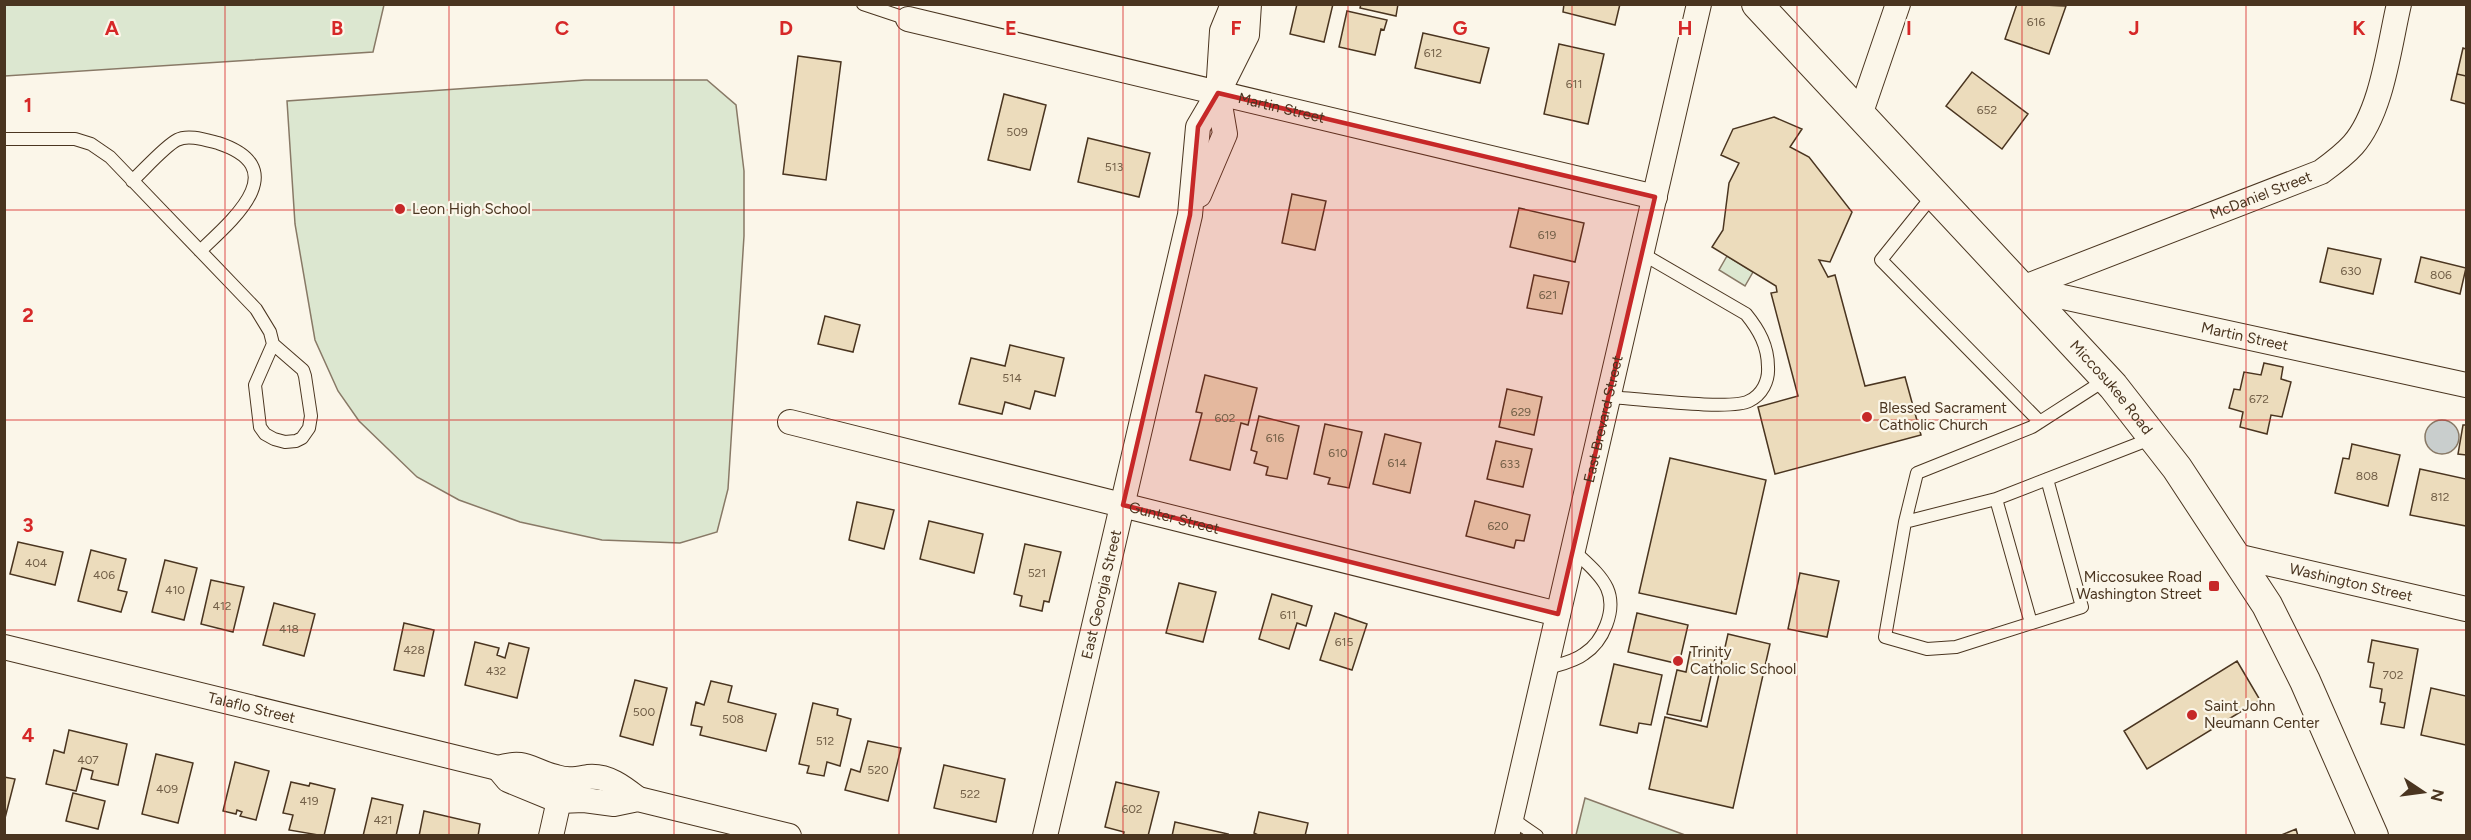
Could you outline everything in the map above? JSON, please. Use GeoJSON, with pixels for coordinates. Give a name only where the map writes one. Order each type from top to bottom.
{"type":"FeatureCollection","features":[{"type":"Feature","properties":{"kind":"street","name":"East Georgia Street"},"geometry":{"type":"LineString","coordinates":[[1218,93],[1222,31],[1233,4]]}},
{"type":"Feature","properties":{"kind":"street","name":"East Georgia Street"},"geometry":{"type":"LineString","coordinates":[[1044,836],[1190,215],[1198,127],[1247,35],[1249,4]]}},
{"type":"Feature","properties":{"kind":"street","name":"East Brevard Street"},"geometry":{"type":"LineString","coordinates":[[1508,827],[1699,4]]}},
{"type":"Feature","properties":{"kind":"street","name":"Miccosukee Road"},"geometry":{"type":"LineString","coordinates":[[1757,4],[2106,379],[2177,468],[2267,605],[2300,672],[2373,836]]}},
{"type":"Feature","properties":{"kind":"street"},"geometry":{"type":"LineString","coordinates":[[1860,115],[1898,4]]}},
{"type":"Feature","properties":{"kind":"street","name":"McDaniel Street"},"geometry":{"type":"LineString","coordinates":[[2022,288],[2321,172],[2335,162],[2354,144],[2378,96],[2399,4]]}},
{"type":"Feature","properties":{"kind":"street","name":"Martin Street"},"geometry":{"type":"LineString","coordinates":[[908,19],[1654,197]]}},
{"type":"Feature","properties":{"kind":"street","name":"Martin Street"},"geometry":{"type":"LineString","coordinates":[[2022,288],[2466,385]]}},
{"type":"Feature","properties":{"kind":"street","name":"Gunter Street"},"geometry":{"type":"LineString","coordinates":[[790,422],[1558,614]]}},
{"type":"Feature","properties":{"kind":"street","name":"Washington Street"},"geometry":{"type":"LineString","coordinates":[[2236,556],[2466,609]]}},
{"type":"Feature","properties":{"kind":"street","name":"Talaflo Street"},"geometry":{"type":"LineString","coordinates":[[4,647],[498,768],[513,763],[532,766],[553,777],[561,790],[573,781],[591,777],[619,783],[638,799],[789,836]]}},
{"type":"Feature","properties":{"kind":"street"},"geometry":{"type":"LineString","coordinates":[[551,836],[561,790]]}},
{"type":"Feature","properties":{"kind":"lane"},"geometry":{"type":"LineString","coordinates":[[863,4],[908,19]]}},
{"type":"Feature","properties":{"kind":"lane"},"geometry":{"type":"LineString","coordinates":[[132,181],[176,140],[186,138],[233,149],[252,164],[256,179],[253,189],[226,226],[200,251]]}},
{"type":"Feature","properties":{"kind":"lane"},"geometry":{"type":"LineString","coordinates":[[4,139],[75,139],[91,144],[110,157],[256,309],[270,332],[273,344],[303,370],[311,416],[306,433],[296,441],[285,442],[274,439],[265,434],[260,427],[255,385],[260,368],[273,344]]}},
{"type":"Feature","properties":{"kind":"lane"},"geometry":{"type":"LineString","coordinates":[[1934,193],[1881,260],[2040,422]]}},
{"type":"Feature","properties":{"kind":"lane"},"geometry":{"type":"LineString","coordinates":[[1608,397],[1729,405],[1749,402],[1763,390],[1768,374],[1768,355],[1757,328],[1746,314],[1641,253]]}},
{"type":"Feature","properties":{"kind":"lane"},"geometry":{"type":"LineString","coordinates":[[2047,479],[2082,607],[1956,646],[1927,649],[1885,637],[1905,522],[1917,473],[2040,422],[2106,379]]}},
{"type":"Feature","properties":{"kind":"lane"},"geometry":{"type":"LineString","coordinates":[[1905,522],[1996,499],[2153,438]]}},
{"type":"Feature","properties":{"kind":"lane"},"geometry":{"type":"LineString","coordinates":[[1996,499],[2031,623]]}},
{"type":"Feature","properties":{"kind":"lane"},"geometry":{"type":"LineString","coordinates":[[1545,669],[1583,655],[1599,641],[1607,621],[1610,604],[1608,589],[1598,575],[1573,550]]}},
{"type":"Feature","properties":{"kind":"lane"},"geometry":{"type":"LineString","coordinates":[[1508,827],[1537,836]]}},
{"type":"Feature","properties":{"kind":"highlighted area"},"geometry":{"type":"Polygon","coordinates":[[[1218,93],[1655,197],[1558,614],[1123,505],[1190,215],[1198,127],[1218,93]]]}},
{"type":"Feature","properties":{"kind":"green space"},"geometry":{"type":"Polygon","coordinates":[[[5,4],[384,5],[373,52],[5,76],[5,4]]]}},
{"type":"Feature","properties":{"kind":"green space"},"geometry":{"type":"Polygon","coordinates":[[[585,80],[707,80],[736,105],[744,171],[744,236],[728,489],[717,532],[680,543],[602,540],[520,522],[459,500],[417,477],[359,421],[338,391],[315,340],[295,224],[287,101],[585,80]]]}},
{"type":"Feature","properties":{"kind":"green space"},"geometry":{"type":"Polygon","coordinates":[[[1727,256],[1753,272],[1745,286],[1719,270],[1727,256]]]}},
{"type":"Feature","properties":{"kind":"green space"},"geometry":{"type":"Polygon","coordinates":[[[1585,798],[1685,835],[1576,835],[1585,798]]]}},
{"type":"Feature","properties":{"kind":"shaded area"},"geometry":{"type":"Polygon","coordinates":[[[2442,420],[2454,425],[2459,437],[2454,449],[2442,454],[2430,449],[2425,437],[2430,425],[2442,420]]]}},
{"type":"Feature","properties":{"kind":"building"},"geometry":{"type":"Polygon","coordinates":[[[1297,4],[1333,4],[1324,42],[1290,34],[1297,4]]]}},
{"type":"Feature","properties":{"kind":"building"},"geometry":{"type":"Polygon","coordinates":[[[1361,4],[1398,4],[1396,16],[1360,8],[1361,4]]]}},
{"type":"Feature","properties":{"kind":"building"},"geometry":{"type":"Polygon","coordinates":[[[1564,4],[1620,4],[1615,25],[1563,12],[1564,4]]]}},
{"type":"Feature","properties":{"kind":"building"},"geometry":{"type":"Polygon","coordinates":[[[2017,4],[2066,6],[2049,54],[2005,39],[2017,4]]]}},
{"type":"Feature","properties":{"kind":"building"},"geometry":{"type":"Polygon","coordinates":[[[1347,11],[1387,20],[1384,30],[1381,29],[1375,55],[1339,47],[1347,11]]]}},
{"type":"Feature","properties":{"kind":"building"},"geometry":{"type":"Polygon","coordinates":[[[1423,33],[1489,48],[1480,83],[1415,68],[1423,33]]]}},
{"type":"Feature","properties":{"kind":"building"},"geometry":{"type":"Polygon","coordinates":[[[1559,44],[1604,54],[1588,124],[1544,114],[1559,44]]]}},
{"type":"Feature","properties":{"kind":"building"},"geometry":{"type":"Polygon","coordinates":[[[2463,48],[2466,49],[2466,76],[2457,74],[2463,48]]]}},
{"type":"Feature","properties":{"kind":"building"},"geometry":{"type":"Polygon","coordinates":[[[798,56],[841,62],[826,180],[783,174],[798,56]]]}},
{"type":"Feature","properties":{"kind":"building"},"geometry":{"type":"Polygon","coordinates":[[[1972,72],[2028,114],[2002,149],[1946,106],[1972,72]]]}},
{"type":"Feature","properties":{"kind":"building"},"geometry":{"type":"Polygon","coordinates":[[[2457,74],[2466,76],[2466,104],[2451,100],[2457,74]]]}},
{"type":"Feature","properties":{"kind":"building"},"geometry":{"type":"Polygon","coordinates":[[[1004,94],[1046,105],[1030,170],[988,160],[1004,94]]]}},
{"type":"Feature","properties":{"kind":"building"},"geometry":{"type":"Polygon","coordinates":[[[1774,117],[1802,129],[1790,147],[1809,157],[1852,212],[1830,262],[1819,260],[1828,277],[1835,275],[1865,386],[1905,377],[1921,435],[1775,474],[1758,407],[1798,396],[1771,293],[1777,292],[1776,286],[1712,247],[1723,230],[1729,183],[1739,163],[1721,155],[1733,129],[1774,117]]]}},
{"type":"Feature","properties":{"kind":"building"},"geometry":{"type":"Polygon","coordinates":[[[1088,138],[1150,153],[1139,197],[1078,182],[1088,138]]]}},
{"type":"Feature","properties":{"kind":"building"},"geometry":{"type":"Polygon","coordinates":[[[1292,194],[1326,201],[1315,250],[1282,243],[1292,194]]]}},
{"type":"Feature","properties":{"kind":"building"},"geometry":{"type":"Polygon","coordinates":[[[1519,208],[1584,223],[1575,262],[1510,247],[1519,208]]]}},
{"type":"Feature","properties":{"kind":"building"},"geometry":{"type":"Polygon","coordinates":[[[2328,248],[2381,259],[2373,294],[2320,282],[2328,248]]]}},
{"type":"Feature","properties":{"kind":"building"},"geometry":{"type":"Polygon","coordinates":[[[2421,257],[2466,268],[2460,294],[2415,282],[2421,257]]]}},
{"type":"Feature","properties":{"kind":"building"},"geometry":{"type":"Polygon","coordinates":[[[1534,275],[1569,282],[1562,314],[1527,308],[1534,275]]]}},
{"type":"Feature","properties":{"kind":"building"},"geometry":{"type":"Polygon","coordinates":[[[825,316],[860,325],[853,352],[818,344],[825,316]]]}},
{"type":"Feature","properties":{"kind":"building"},"geometry":{"type":"Polygon","coordinates":[[[1010,345],[1064,358],[1055,396],[1035,391],[1030,409],[1005,402],[1002,414],[959,404],[971,358],[1005,366],[1010,345]]]}},
{"type":"Feature","properties":{"kind":"building"},"geometry":{"type":"Polygon","coordinates":[[[2264,363],[2283,367],[2281,379],[2291,382],[2282,417],[2271,415],[2267,434],[2240,427],[2243,412],[2229,408],[2234,389],[2240,390],[2244,372],[2261,375],[2264,363]]]}},
{"type":"Feature","properties":{"kind":"building"},"geometry":{"type":"Polygon","coordinates":[[[1205,375],[1257,388],[1248,425],[1241,423],[1230,470],[1190,460],[1202,413],[1196,412],[1205,375]]]}},
{"type":"Feature","properties":{"kind":"building"},"geometry":{"type":"Polygon","coordinates":[[[1507,389],[1542,397],[1534,435],[1499,427],[1507,389]]]}},
{"type":"Feature","properties":{"kind":"building"},"geometry":{"type":"Polygon","coordinates":[[[1259,416],[1299,426],[1287,479],[1266,475],[1268,467],[1254,463],[1257,452],[1251,450],[1259,416]]]}},
{"type":"Feature","properties":{"kind":"building"},"geometry":{"type":"Polygon","coordinates":[[[1325,424],[1362,432],[1349,488],[1328,484],[1330,478],[1314,474],[1325,424]]]}},
{"type":"Feature","properties":{"kind":"building"},"geometry":{"type":"Polygon","coordinates":[[[2463,425],[2466,425],[2466,455],[2458,454],[2463,425]]]}},
{"type":"Feature","properties":{"kind":"building"},"geometry":{"type":"Polygon","coordinates":[[[1385,434],[1421,443],[1410,493],[1373,484],[1385,434]]]}},
{"type":"Feature","properties":{"kind":"building"},"geometry":{"type":"Polygon","coordinates":[[[1496,441],[1532,449],[1523,487],[1487,479],[1496,441]]]}},
{"type":"Feature","properties":{"kind":"building"},"geometry":{"type":"Polygon","coordinates":[[[2352,444],[2400,455],[2388,506],[2335,493],[2343,458],[2349,459],[2352,444]]]}},
{"type":"Feature","properties":{"kind":"building"},"geometry":{"type":"Polygon","coordinates":[[[1670,458],[1766,480],[1736,614],[1639,593],[1670,458]]]}},
{"type":"Feature","properties":{"kind":"building"},"geometry":{"type":"Polygon","coordinates":[[[2420,469],[2466,479],[2466,526],[2410,515],[2420,469]]]}},
{"type":"Feature","properties":{"kind":"building"},"geometry":{"type":"Polygon","coordinates":[[[1475,501],[1530,515],[1524,541],[1516,540],[1514,548],[1466,536],[1475,501]]]}},
{"type":"Feature","properties":{"kind":"building"},"geometry":{"type":"Polygon","coordinates":[[[857,502],[894,510],[884,549],[849,540],[857,502]]]}},
{"type":"Feature","properties":{"kind":"building"},"geometry":{"type":"Polygon","coordinates":[[[929,521],[983,534],[974,573],[920,559],[929,521]]]}},
{"type":"Feature","properties":{"kind":"building"},"geometry":{"type":"Polygon","coordinates":[[[18,542],[63,552],[55,585],[10,574],[18,542]]]}},
{"type":"Feature","properties":{"kind":"building"},"geometry":{"type":"Polygon","coordinates":[[[1025,544],[1061,552],[1049,602],[1044,601],[1042,611],[1020,606],[1022,596],[1014,594],[1025,544]]]}},
{"type":"Feature","properties":{"kind":"building"},"geometry":{"type":"Polygon","coordinates":[[[91,550],[126,559],[118,590],[127,592],[121,612],[78,601],[91,550]]]}},
{"type":"Feature","properties":{"kind":"building"},"geometry":{"type":"Polygon","coordinates":[[[165,560],[197,568],[184,620],[152,612],[165,560]]]}},
{"type":"Feature","properties":{"kind":"building"},"geometry":{"type":"Polygon","coordinates":[[[1800,573],[1839,581],[1827,637],[1788,629],[1800,573]]]}},
{"type":"Feature","properties":{"kind":"building"},"geometry":{"type":"Polygon","coordinates":[[[211,580],[244,587],[233,632],[201,624],[211,580]]]}},
{"type":"Feature","properties":{"kind":"building"},"geometry":{"type":"Polygon","coordinates":[[[1179,583],[1216,592],[1203,642],[1166,633],[1179,583]]]}},
{"type":"Feature","properties":{"kind":"building"},"geometry":{"type":"Polygon","coordinates":[[[1272,594],[1312,606],[1306,626],[1297,623],[1289,649],[1259,639],[1272,594]]]}},
{"type":"Feature","properties":{"kind":"building"},"geometry":{"type":"Polygon","coordinates":[[[274,603],[315,614],[304,656],[263,645],[274,603]]]}},
{"type":"Feature","properties":{"kind":"building"},"geometry":{"type":"Polygon","coordinates":[[[1335,613],[1367,624],[1352,670],[1320,660],[1335,613]]]}},
{"type":"Feature","properties":{"kind":"building"},"geometry":{"type":"Polygon","coordinates":[[[1637,613],[1688,625],[1679,664],[1628,652],[1637,613]]]}},
{"type":"Feature","properties":{"kind":"building"},"geometry":{"type":"Polygon","coordinates":[[[404,623],[434,630],[424,676],[394,670],[404,623]]]}},
{"type":"Feature","properties":{"kind":"building"},"geometry":{"type":"Polygon","coordinates":[[[1728,634],[1770,644],[1733,808],[1649,789],[1665,717],[1707,727],[1728,634]]]}},
{"type":"Feature","properties":{"kind":"building"},"geometry":{"type":"Polygon","coordinates":[[[2372,640],[2418,649],[2404,728],[2381,724],[2385,703],[2380,702],[2382,689],[2370,687],[2374,663],[2368,662],[2372,640]]]}},
{"type":"Feature","properties":{"kind":"building"},"geometry":{"type":"Polygon","coordinates":[[[475,642],[499,648],[497,655],[505,658],[509,643],[529,648],[517,698],[465,685],[475,642]]]}},
{"type":"Feature","properties":{"kind":"building"},"geometry":{"type":"Polygon","coordinates":[[[1690,652],[1715,658],[1701,721],[1667,714],[1677,670],[1686,672],[1690,652]]]}},
{"type":"Feature","properties":{"kind":"building","name":"Saint John Neumann Center"},"geometry":{"type":"Polygon","coordinates":[[[2237,661],[2260,700],[2147,769],[2124,731],[2237,661]]]}},
{"type":"Feature","properties":{"kind":"building"},"geometry":{"type":"Polygon","coordinates":[[[1614,664],[1662,675],[1651,725],[1639,723],[1637,733],[1600,725],[1614,664]]]}},
{"type":"Feature","properties":{"kind":"building"},"geometry":{"type":"Polygon","coordinates":[[[635,680],[667,688],[653,745],[620,736],[635,680]]]}},
{"type":"Feature","properties":{"kind":"building"},"geometry":{"type":"Polygon","coordinates":[[[711,681],[732,686],[728,702],[776,714],[766,751],[700,735],[702,727],[691,725],[696,702],[704,705],[711,681]]]}},
{"type":"Feature","properties":{"kind":"building"},"geometry":{"type":"Polygon","coordinates":[[[2431,688],[2466,696],[2466,745],[2421,735],[2431,688]]]}},
{"type":"Feature","properties":{"kind":"building"},"geometry":{"type":"Polygon","coordinates":[[[813,703],[838,709],[837,715],[851,719],[840,766],[827,762],[824,776],[807,773],[809,766],[799,764],[813,703]]]}},
{"type":"Feature","properties":{"kind":"building"},"geometry":{"type":"Polygon","coordinates":[[[69,730],[127,744],[118,785],[91,779],[93,771],[82,768],[76,791],[46,784],[54,750],[64,753],[69,730]]]}},
{"type":"Feature","properties":{"kind":"building"},"geometry":{"type":"Polygon","coordinates":[[[868,741],[901,748],[888,801],[845,790],[851,769],[860,772],[868,741]]]}},
{"type":"Feature","properties":{"kind":"building"},"geometry":{"type":"Polygon","coordinates":[[[156,754],[193,763],[178,823],[142,814],[156,754]]]}},
{"type":"Feature","properties":{"kind":"building"},"geometry":{"type":"Polygon","coordinates":[[[235,762],[269,771],[256,820],[240,816],[242,812],[237,810],[236,814],[223,811],[235,762]]]}},
{"type":"Feature","properties":{"kind":"building"},"geometry":{"type":"Polygon","coordinates":[[[944,765],[1005,779],[996,822],[934,808],[944,765]]]}},
{"type":"Feature","properties":{"kind":"building"},"geometry":{"type":"Polygon","coordinates":[[[4,777],[15,779],[4,822],[4,777]]]}},
{"type":"Feature","properties":{"kind":"building"},"geometry":{"type":"Polygon","coordinates":[[[291,782],[309,786],[310,783],[335,789],[324,836],[289,830],[293,815],[283,813],[291,782]]]}},
{"type":"Feature","properties":{"kind":"building"},"geometry":{"type":"Polygon","coordinates":[[[1116,782],[1159,792],[1148,836],[1123,836],[1124,832],[1105,827],[1116,782]]]}},
{"type":"Feature","properties":{"kind":"building"},"geometry":{"type":"Polygon","coordinates":[[[73,793],[105,801],[98,829],[66,821],[73,793]]]}},
{"type":"Feature","properties":{"kind":"building"},"geometry":{"type":"Polygon","coordinates":[[[372,798],[403,805],[396,836],[363,836],[372,798]]]}},
{"type":"Feature","properties":{"kind":"building"},"geometry":{"type":"Polygon","coordinates":[[[424,811],[480,824],[478,836],[419,836],[424,811]]]}},
{"type":"Feature","properties":{"kind":"building"},"geometry":{"type":"Polygon","coordinates":[[[1259,812],[1308,823],[1305,836],[1260,836],[1254,833],[1259,812]]]}},
{"type":"Feature","properties":{"kind":"building"},"geometry":{"type":"Polygon","coordinates":[[[1175,822],[1228,834],[1227,836],[1172,836],[1175,822]]]}},
{"type":"Feature","properties":{"kind":"building"},"geometry":{"type":"Polygon","coordinates":[[[2296,829],[2298,836],[2279,836],[2296,829]]]}},
{"type":"Feature","properties":{"kind":"place","name":"Leon High School"},"geometry":{"type":"Point","coordinates":[400,209]}},
{"type":"Feature","properties":{"kind":"place","name":"Blessed Sacrament Catholic Church"},"geometry":{"type":"Point","coordinates":[1867,417]}},
{"type":"Feature","properties":{"kind":"place","name":"Miccosukee Road Washington Street"},"geometry":{"type":"Point","coordinates":[2214,586]}},
{"type":"Feature","properties":{"kind":"place","name":"Trinity Catholic School"},"geometry":{"type":"Point","coordinates":[1678,661]}},
{"type":"Feature","properties":{"kind":"place","name":"Saint John Neumann Center"},"geometry":{"type":"Point","coordinates":[2192,715]}}]}
